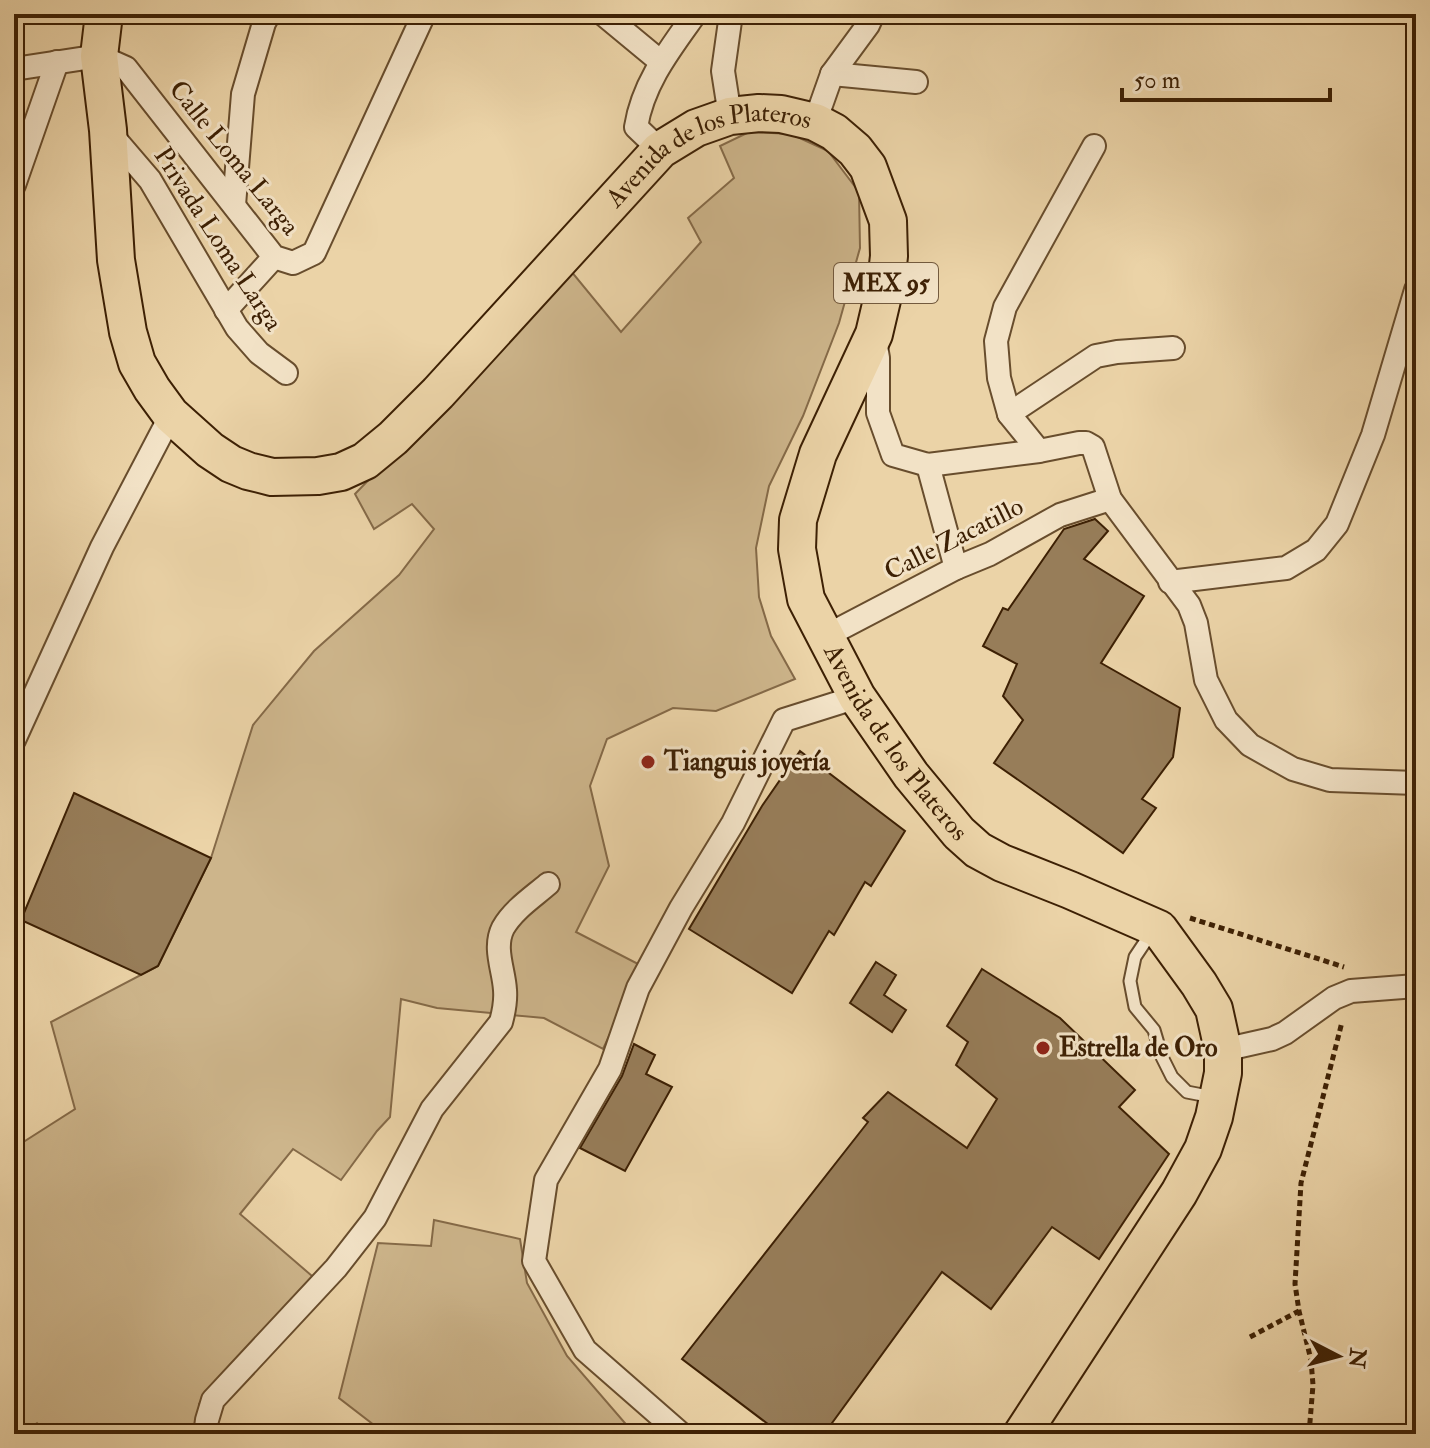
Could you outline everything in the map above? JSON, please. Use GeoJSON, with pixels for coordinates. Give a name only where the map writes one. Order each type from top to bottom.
{"type":"FeatureCollection","features":[{"type":"Feature","properties":{"kind":"main road","name":"Avenida de los Plateros"},"geometry":{"type":"LineString","coordinates":[[104,14],[99,56],[108,130],[116,260],[128,332],[137,363],[171,415],[210,450],[231,464],[272,477],[341,472],[365,461],[393,438],[438,393],[648,138],[696,128],[730,116],[781,114],[815,122],[834,132],[855,150],[868,167],[888,221],[889,256],[874,334],[818,454],[798,520],[797,549],[806,599],[857,697],[911,775],[959,833],[978,850],[1002,863],[1159,929]]}},
{"type":"Feature","properties":{"kind":"main road"},"geometry":{"type":"LineString","coordinates":[[1022,1434],[1179,1193],[1203,1149],[1214,1117],[1223,1073],[1223,1050],[1214,1009],[1159,929]]}},
{"type":"Feature","properties":{"kind":"street"},"geometry":{"type":"LineString","coordinates":[[234,205],[243,94],[269,14]]}},
{"type":"Feature","properties":{"kind":"street","name":"Calle Loma Larga"},"geometry":{"type":"LineString","coordinates":[[99,56],[126,68],[274,257],[293,263],[314,253],[424,14]]}},
{"type":"Feature","properties":{"kind":"street"},"geometry":{"type":"LineString","coordinates":[[603,14],[661,62]]}},
{"type":"Feature","properties":{"kind":"street"},"geometry":{"type":"LineString","coordinates":[[648,138],[639,106],[661,62],[695,14]]}},
{"type":"Feature","properties":{"kind":"street"},"geometry":{"type":"LineString","coordinates":[[730,116],[723,71],[731,14]]}},
{"type":"Feature","properties":{"kind":"street"},"geometry":{"type":"LineString","coordinates":[[815,122],[832,74],[873,14]]}},
{"type":"Feature","properties":{"kind":"street"},"geometry":{"type":"LineString","coordinates":[[15,66],[99,56]]}},
{"type":"Feature","properties":{"kind":"street"},"geometry":{"type":"LineString","coordinates":[[14,185],[57,62]]}},
{"type":"Feature","properties":{"kind":"street"},"geometry":{"type":"LineString","coordinates":[[832,74],[916,82]]}},
{"type":"Feature","properties":{"kind":"street","name":"Privada Loma Larga"},"geometry":{"type":"LineString","coordinates":[[108,130],[150,180],[237,328],[259,353],[286,373]]}},
{"type":"Feature","properties":{"kind":"street"},"geometry":{"type":"LineString","coordinates":[[1039,451],[1009,414],[999,378],[996,341],[1005,307],[1094,146]]}},
{"type":"Feature","properties":{"kind":"street"},"geometry":{"type":"LineString","coordinates":[[226,310],[274,257]]}},
{"type":"Feature","properties":{"kind":"street"},"geometry":{"type":"LineString","coordinates":[[1170,582],[1286,568],[1316,550],[1337,524],[1373,435],[1416,290]]}},
{"type":"Feature","properties":{"kind":"street","name":"Calle Zacatillo"},"geometry":{"type":"LineString","coordinates":[[874,334],[878,358],[878,413],[893,455],[928,465],[1079,443],[1093,447],[1110,499],[1189,605],[1196,623],[1206,680],[1215,701],[1226,720],[1250,745],[1293,769],[1330,780],[1416,783]]}},
{"type":"Feature","properties":{"kind":"street"},"geometry":{"type":"LineString","coordinates":[[1009,414],[1096,356],[1173,348]]}},
{"type":"Feature","properties":{"kind":"street"},"geometry":{"type":"LineString","coordinates":[[14,740],[102,547],[171,415]]}},
{"type":"Feature","properties":{"kind":"street"},"geometry":{"type":"LineString","coordinates":[[928,465],[956,568]]}},
{"type":"Feature","properties":{"kind":"street","name":"Calle Zacatillo"},"geometry":{"type":"LineString","coordinates":[[826,636],[956,568],[990,554],[1060,515],[1110,499]]}},
{"type":"Feature","properties":{"kind":"street"},"geometry":{"type":"LineString","coordinates":[[681,1434],[585,1350],[534,1261],[546,1180],[610,1069],[638,988],[681,908],[733,823],[784,720],[857,697]]}},
{"type":"Feature","properties":{"kind":"street"},"geometry":{"type":"LineString","coordinates":[[205,1434],[213,1400],[336,1268],[375,1218],[432,1109],[501,1022],[505,988],[498,945],[503,929],[518,910],[548,884]]}},
{"type":"Feature","properties":{"kind":"street"},"geometry":{"type":"LineString","coordinates":[[1223,1050],[1272,1039],[1334,998],[1351,991],[1416,986]]}},
{"type":"Feature","properties":{"kind":"lane"},"geometry":{"type":"LineString","coordinates":[[1159,929],[1135,957],[1130,981],[1135,1007],[1154,1030],[1172,1077],[1187,1092],[1218,1098]]}},
{"type":"Feature","properties":{"kind":"path"},"geometry":{"type":"LineString","coordinates":[[1159,929],[1176,913],[1356,970],[1301,1183],[1295,1284],[1312,1373],[1309,1434]]}},
{"type":"Feature","properties":{"kind":"path"},"geometry":{"type":"LineString","coordinates":[[1250,1337],[1299,1311]]}},
{"type":"Feature","properties":{"kind":"shaded area"},"geometry":{"type":"Polygon","coordinates":[[[749,132],[791,134],[828,151],[859,192],[860,248],[839,323],[803,416],[769,486],[756,548],[759,597],[771,636],[795,679],[716,711],[673,708],[607,739],[590,786],[609,866],[576,932],[642,966],[603,1049],[544,1018],[437,1008],[401,999],[390,1117],[341,1180],[293,1149],[240,1214],[319,1282],[199,1404],[200,1434],[46,1434],[37,1423],[22,1434],[14,1434],[14,1148],[75,1109],[51,1022],[158,966],[211,858],[253,725],[314,651],[399,575],[434,529],[412,504],[374,529],[355,494],[571,271],[621,332],[701,242],[688,218],[734,178],[720,146],[749,132]]]}},
{"type":"Feature","properties":{"kind":"shaded area"},"geometry":{"type":"Polygon","coordinates":[[[434,1220],[520,1239],[527,1283],[567,1356],[637,1434],[383,1434],[339,1398],[378,1243],[431,1246],[434,1220]]]}},
{"type":"Feature","properties":{"kind":"building"},"geometry":{"type":"Polygon","coordinates":[[[1095,519],[1108,531],[1084,559],[1144,596],[1101,663],[1180,708],[1173,757],[1142,799],[1156,808],[1123,853],[994,763],[1023,720],[1003,696],[1017,664],[983,646],[1003,608],[1008,610],[1064,529],[1095,519]]]}},
{"type":"Feature","properties":{"kind":"building"},"geometry":{"type":"Polygon","coordinates":[[[800,751],[905,831],[871,886],[865,882],[834,935],[829,931],[792,993],[689,929],[762,806],[800,751]]]}},
{"type":"Feature","properties":{"kind":"building"},"geometry":{"type":"Polygon","coordinates":[[[74,793],[211,858],[158,966],[141,975],[21,920],[74,793]]]}},
{"type":"Feature","properties":{"kind":"building"},"geometry":{"type":"Polygon","coordinates":[[[876,962],[896,975],[884,995],[906,1010],[892,1032],[850,1003],[876,962]]]}},
{"type":"Feature","properties":{"kind":"building"},"geometry":{"type":"Polygon","coordinates":[[[982,969],[1060,1018],[1135,1090],[1119,1107],[1169,1154],[1099,1259],[1052,1227],[991,1309],[942,1272],[824,1434],[781,1434],[682,1359],[868,1122],[863,1118],[888,1092],[967,1148],[997,1099],[956,1065],[968,1042],[947,1026],[982,969]]]}},
{"type":"Feature","properties":{"kind":"building"},"geometry":{"type":"Polygon","coordinates":[[[634,1044],[655,1055],[646,1074],[672,1087],[625,1171],[580,1148],[622,1076],[634,1044]]]}},
{"type":"Feature","properties":{"kind":"place","name":"Tianguis joyería"},"geometry":{"type":"Point","coordinates":[648,762]}},
{"type":"Feature","properties":{"kind":"place","name":"Estrella de Oro"},"geometry":{"type":"Point","coordinates":[1043,1048]}}]}
